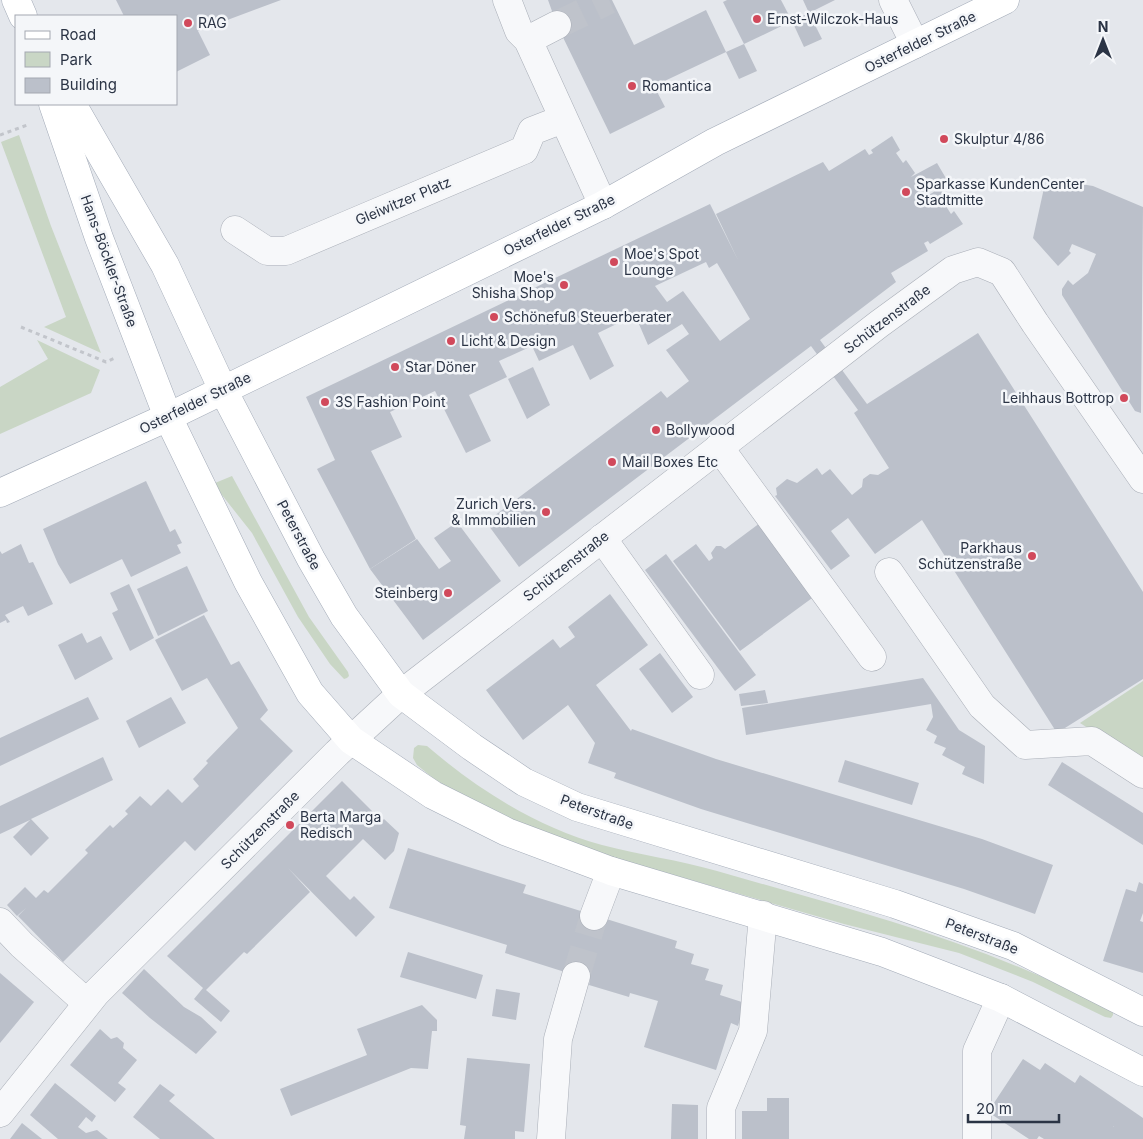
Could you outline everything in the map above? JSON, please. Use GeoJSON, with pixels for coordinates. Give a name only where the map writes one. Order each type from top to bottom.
{"type":"FeatureCollection","features":[{"type":"Feature","properties":{"kind":"main road"},"geometry":{"type":"LineString","coordinates":[[16,0],[23,15]]}},
{"type":"Feature","properties":{"kind":"main road","name":"Osterfelder Straße"},"geometry":{"type":"LineString","coordinates":[[0,493],[168,417],[603,205],[715,142],[1005,0]]}},
{"type":"Feature","properties":{"kind":"main road","name":"Hans-Böckler-Straße"},"geometry":{"type":"LineString","coordinates":[[53,105],[98,238],[168,417]]}},
{"type":"Feature","properties":{"kind":"main road"},"geometry":{"type":"LineString","coordinates":[[73,105],[165,265],[223,390]]}},
{"type":"Feature","properties":{"kind":"main road","name":"Peterstraße"},"geometry":{"type":"LineString","coordinates":[[223,390],[311,558],[344,616],[401,694],[472,747],[524,782],[577,807],[895,904],[1013,946],[1143,1012]]}},
{"type":"Feature","properties":{"kind":"main road"},"geometry":{"type":"LineString","coordinates":[[168,417],[248,582],[306,685],[351,740],[433,794],[506,832],[610,870],[882,952],[1001,998],[1143,1072]]}},
{"type":"Feature","properties":{"kind":"street"},"geometry":{"type":"LineString","coordinates":[[506,0],[519,31],[528,40],[603,205]]}},
{"type":"Feature","properties":{"kind":"street"},"geometry":{"type":"LineString","coordinates":[[893,0],[915,44]]}},
{"type":"Feature","properties":{"kind":"street"},"geometry":{"type":"LineString","coordinates":[[528,40],[557,25]]}},
{"type":"Feature","properties":{"kind":"street","name":"Gleiwitzer Platz"},"geometry":{"type":"LineString","coordinates":[[235,230],[267,251],[286,251],[524,150],[532,131],[563,119]]}},
{"type":"Feature","properties":{"kind":"street","name":"Schützenstraße"},"geometry":{"type":"LineString","coordinates":[[0,1113],[87,1002],[351,740],[401,694],[879,324],[953,270],[978,262],[1002,272],[1034,323],[1143,479]]}},
{"type":"Feature","properties":{"kind":"street"},"geometry":{"type":"LineString","coordinates":[[719,447],[872,657]]}},
{"type":"Feature","properties":{"kind":"street"},"geometry":{"type":"LineString","coordinates":[[602,538],[700,675]]}},
{"type":"Feature","properties":{"kind":"street"},"geometry":{"type":"LineString","coordinates":[[889,572],[982,706],[1025,745],[1092,741],[1143,774]]}},
{"type":"Feature","properties":{"kind":"street"},"geometry":{"type":"LineString","coordinates":[[594,916],[610,870]]}},
{"type":"Feature","properties":{"kind":"street"},"geometry":{"type":"LineString","coordinates":[[721,1139],[721,1108],[753,1031],[763,915]]}},
{"type":"Feature","properties":{"kind":"street"},"geometry":{"type":"LineString","coordinates":[[0,922],[22,946],[87,1002]]}},
{"type":"Feature","properties":{"kind":"street"},"geometry":{"type":"LineString","coordinates":[[551,1139],[558,1039],[576,976]]}},
{"type":"Feature","properties":{"kind":"street"},"geometry":{"type":"LineString","coordinates":[[977,1139],[977,1051],[1001,998]]}},
{"type":"Feature","properties":{"kind":"path"},"geometry":{"type":"LineString","coordinates":[[21,327],[106,362],[142,350]]}},
{"type":"Feature","properties":{"kind":"green space"},"geometry":{"type":"Polygon","coordinates":[[[19,135],[51,226],[101,353],[44,327],[66,317],[1,142],[19,135]]]}},
{"type":"Feature","properties":{"kind":"green space"},"geometry":{"type":"Polygon","coordinates":[[[37,340],[100,370],[91,393],[0,434],[0,387],[48,359],[37,340]]]}},
{"type":"Feature","properties":{"kind":"green space"},"geometry":{"type":"Polygon","coordinates":[[[232,476],[309,617],[348,672],[349,676],[347,678],[344,679],[330,664],[298,617],[252,533],[218,490],[215,483],[232,476]]]}},
{"type":"Feature","properties":{"kind":"green space"},"geometry":{"type":"Polygon","coordinates":[[[1143,681],[1143,763],[1080,723],[1143,681]]]}},
{"type":"Feature","properties":{"kind":"green space"},"geometry":{"type":"Polygon","coordinates":[[[418,745],[427,746],[466,777],[509,805],[532,818],[578,838],[616,849],[717,871],[919,931],[1018,967],[1066,988],[1113,1012],[1113,1015],[1111,1018],[1105,1017],[1033,982],[959,953],[844,924],[618,859],[553,838],[468,799],[439,783],[417,765],[413,758],[414,748],[418,745]]]}},
{"type":"Feature","properties":{"kind":"building"},"geometry":{"type":"Polygon","coordinates":[[[116,0],[281,0],[198,31],[210,55],[178,71],[178,15],[124,15],[116,0]]]}},
{"type":"Feature","properties":{"kind":"building"},"geometry":{"type":"Polygon","coordinates":[[[548,0],[612,0],[634,45],[706,10],[726,52],[654,86],[665,107],[610,134],[557,25],[548,0]]]}},
{"type":"Feature","properties":{"kind":"building"},"geometry":{"type":"Polygon","coordinates":[[[727,0],[781,0],[792,21],[744,44],[723,2],[727,0]]]}},
{"type":"Feature","properties":{"kind":"building"},"geometry":{"type":"Polygon","coordinates":[[[803,0],[835,0],[809,13],[803,0]]]}},
{"type":"Feature","properties":{"kind":"building"},"geometry":{"type":"Polygon","coordinates":[[[809,13],[822,39],[804,47],[792,21],[809,13]]]}},
{"type":"Feature","properties":{"kind":"building"},"geometry":{"type":"Polygon","coordinates":[[[744,44],[757,71],[739,79],[726,52],[744,44]]]}},
{"type":"Feature","properties":{"kind":"building"},"geometry":{"type":"Polygon","coordinates":[[[892,136],[900,150],[896,153],[903,163],[906,160],[915,173],[911,177],[937,163],[947,180],[926,193],[924,198],[940,188],[948,201],[944,203],[951,214],[954,211],[963,224],[930,244],[928,241],[924,243],[928,251],[891,273],[896,282],[820,340],[867,404],[978,333],[1143,592],[1143,679],[1057,733],[922,520],[875,554],[848,518],[831,531],[850,556],[831,570],[775,496],[777,495],[776,488],[787,479],[797,483],[817,468],[822,475],[830,469],[852,495],[862,487],[863,479],[870,474],[878,475],[889,468],[854,413],[858,410],[811,346],[519,567],[486,522],[661,391],[667,398],[689,381],[666,350],[689,334],[682,324],[648,345],[635,315],[598,333],[614,366],[590,380],[573,345],[539,361],[532,346],[499,361],[507,377],[469,395],[491,441],[466,453],[435,391],[390,412],[402,437],[371,451],[416,539],[370,569],[317,469],[335,460],[306,397],[710,204],[738,260],[716,214],[823,162],[829,171],[865,149],[869,155],[873,153],[871,150],[892,136]],[[706,262],[655,286],[667,302],[683,291],[720,341],[750,319],[717,263],[709,268],[706,262]]]}},
{"type":"Feature","properties":{"kind":"building"},"geometry":{"type":"Polygon","coordinates":[[[1055,180],[1093,186],[1143,207],[1141,413],[1135,411],[1062,295],[1062,289],[1068,280],[1073,285],[1088,273],[1096,254],[1072,244],[1069,251],[1071,253],[1058,266],[1033,238],[1044,188],[1055,180]]]}},
{"type":"Feature","properties":{"kind":"building"},"geometry":{"type":"Polygon","coordinates":[[[533,367],[550,405],[527,419],[508,379],[533,367]]]}},
{"type":"Feature","properties":{"kind":"building"},"geometry":{"type":"Polygon","coordinates":[[[146,481],[170,532],[175,529],[182,543],[177,545],[181,553],[131,577],[122,559],[70,584],[58,564],[43,529],[146,481]]]}},
{"type":"Feature","properties":{"kind":"building"},"geometry":{"type":"Polygon","coordinates":[[[764,520],[819,593],[740,651],[673,561],[696,544],[709,561],[713,558],[711,553],[716,546],[721,546],[725,549],[764,520]]]}},
{"type":"Feature","properties":{"kind":"building"},"geometry":{"type":"Polygon","coordinates":[[[457,522],[501,581],[423,640],[370,569],[417,539],[439,569],[451,561],[434,538],[457,522]]]}},
{"type":"Feature","properties":{"kind":"building"},"geometry":{"type":"Polygon","coordinates":[[[21,544],[29,563],[33,562],[53,604],[28,616],[23,606],[5,615],[10,622],[7,623],[6,620],[0,623],[0,551],[2,554],[21,544]]]}},
{"type":"Feature","properties":{"kind":"building"},"geometry":{"type":"Polygon","coordinates":[[[666,554],[756,675],[735,691],[645,570],[666,554]]]}},
{"type":"Feature","properties":{"kind":"building"},"geometry":{"type":"Polygon","coordinates":[[[187,566],[208,611],[158,636],[137,589],[187,566]]]}},
{"type":"Feature","properties":{"kind":"building"},"geometry":{"type":"Polygon","coordinates":[[[129,584],[154,638],[130,651],[112,613],[118,610],[110,593],[129,584]]]}},
{"type":"Feature","properties":{"kind":"building"},"geometry":{"type":"Polygon","coordinates":[[[610,594],[648,645],[596,685],[631,731],[632,729],[716,759],[982,839],[1053,865],[1035,914],[964,889],[701,809],[614,778],[616,773],[588,763],[595,743],[568,705],[523,740],[486,690],[553,639],[560,648],[575,637],[568,627],[610,594]]]}},
{"type":"Feature","properties":{"kind":"building"},"geometry":{"type":"Polygon","coordinates":[[[204,615],[231,665],[239,661],[268,710],[260,719],[293,751],[195,851],[185,841],[63,962],[18,916],[26,908],[17,916],[7,905],[25,887],[36,898],[44,890],[48,893],[88,853],[85,850],[110,825],[113,828],[128,814],[125,811],[140,796],[151,806],[168,789],[182,803],[199,786],[193,779],[208,763],[206,761],[238,728],[207,678],[182,691],[155,640],[204,615]]]}},
{"type":"Feature","properties":{"kind":"building"},"geometry":{"type":"Polygon","coordinates":[[[82,633],[87,643],[101,636],[113,659],[75,680],[58,645],[82,633]]]}},
{"type":"Feature","properties":{"kind":"building"},"geometry":{"type":"Polygon","coordinates":[[[660,653],[693,697],[672,713],[639,669],[660,653]]]}},
{"type":"Feature","properties":{"kind":"building"},"geometry":{"type":"Polygon","coordinates":[[[923,678],[959,730],[985,746],[984,784],[962,774],[965,767],[942,755],[946,748],[934,743],[937,736],[926,730],[933,717],[931,704],[746,735],[742,708],[923,678]]]}},
{"type":"Feature","properties":{"kind":"building"},"geometry":{"type":"Polygon","coordinates":[[[765,690],[768,703],[741,706],[739,694],[765,690]]]}},
{"type":"Feature","properties":{"kind":"building"},"geometry":{"type":"Polygon","coordinates":[[[88,697],[99,719],[0,766],[0,738],[88,697]]]}},
{"type":"Feature","properties":{"kind":"building"},"geometry":{"type":"Polygon","coordinates":[[[171,697],[186,723],[139,748],[126,721],[171,697]]]}},
{"type":"Feature","properties":{"kind":"building"},"geometry":{"type":"Polygon","coordinates":[[[103,757],[113,780],[31,819],[49,838],[31,856],[13,837],[30,820],[0,834],[0,806],[103,757]]]}},
{"type":"Feature","properties":{"kind":"building"},"geometry":{"type":"Polygon","coordinates":[[[845,760],[919,783],[912,805],[838,782],[845,760]]]}},
{"type":"Feature","properties":{"kind":"building"},"geometry":{"type":"Polygon","coordinates":[[[1062,762],[1143,813],[1143,845],[1048,785],[1062,762]]]}},
{"type":"Feature","properties":{"kind":"building"},"geometry":{"type":"Polygon","coordinates":[[[342,781],[382,821],[384,819],[399,833],[394,851],[385,860],[363,839],[326,876],[350,900],[354,896],[375,917],[356,937],[288,868],[310,892],[247,954],[244,952],[206,990],[230,1011],[221,1022],[194,999],[203,988],[167,956],[342,781]]]}},
{"type":"Feature","properties":{"kind":"building"},"geometry":{"type":"Polygon","coordinates":[[[408,848],[526,885],[523,893],[677,941],[675,948],[694,954],[691,964],[709,969],[705,980],[723,985],[720,995],[745,1003],[738,1026],[731,1023],[716,1070],[644,1047],[658,1001],[630,993],[629,997],[589,985],[590,980],[505,953],[507,945],[389,908],[408,848]]]}},
{"type":"Feature","properties":{"kind":"building"},"geometry":{"type":"Polygon","coordinates":[[[1139,882],[1143,884],[1143,913],[1140,921],[1143,922],[1143,973],[1103,961],[1126,889],[1136,892],[1139,882]]]}},
{"type":"Feature","properties":{"kind":"building"},"geometry":{"type":"Polygon","coordinates":[[[408,952],[483,975],[476,999],[400,977],[408,952]]]}},
{"type":"Feature","properties":{"kind":"building"},"geometry":{"type":"Polygon","coordinates":[[[144,969],[184,1007],[201,1017],[217,1032],[196,1054],[122,993],[144,969]]]}},
{"type":"Feature","properties":{"kind":"building"},"geometry":{"type":"Polygon","coordinates":[[[0,973],[34,1002],[0,1043],[0,973]]]}},
{"type":"Feature","properties":{"kind":"building"},"geometry":{"type":"Polygon","coordinates":[[[496,989],[520,993],[516,1020],[492,1016],[496,989]]]}},
{"type":"Feature","properties":{"kind":"building"},"geometry":{"type":"Polygon","coordinates":[[[422,1005],[437,1020],[437,1031],[432,1031],[428,1069],[411,1068],[291,1116],[280,1089],[367,1055],[357,1029],[422,1005]]]}},
{"type":"Feature","properties":{"kind":"building"},"geometry":{"type":"Polygon","coordinates":[[[100,1029],[111,1039],[117,1037],[124,1043],[123,1048],[137,1060],[118,1083],[126,1089],[115,1102],[70,1065],[100,1029]]]}},
{"type":"Feature","properties":{"kind":"building"},"geometry":{"type":"Polygon","coordinates":[[[467,1058],[530,1064],[524,1132],[515,1131],[515,1139],[464,1139],[466,1126],[460,1125],[467,1058]]]}},
{"type":"Feature","properties":{"kind":"building"},"geometry":{"type":"Polygon","coordinates":[[[1023,1059],[1040,1070],[1045,1063],[1075,1083],[1080,1075],[1143,1118],[1143,1139],[1044,1139],[1039,1136],[1037,1139],[1029,1139],[988,1112],[1023,1059]]]}},
{"type":"Feature","properties":{"kind":"building"},"geometry":{"type":"Polygon","coordinates":[[[55,1083],[96,1116],[92,1122],[86,1117],[78,1127],[86,1133],[97,1130],[108,1139],[58,1139],[30,1115],[55,1083]]]}},
{"type":"Feature","properties":{"kind":"building"},"geometry":{"type":"Polygon","coordinates":[[[160,1084],[175,1095],[169,1101],[215,1139],[160,1139],[133,1117],[160,1084]]]}},
{"type":"Feature","properties":{"kind":"building"},"geometry":{"type":"Polygon","coordinates":[[[767,1098],[789,1098],[789,1139],[742,1139],[742,1111],[767,1111],[767,1098]]]}},
{"type":"Feature","properties":{"kind":"building"},"geometry":{"type":"Polygon","coordinates":[[[672,1104],[698,1105],[698,1139],[671,1139],[672,1104]]]}},
{"type":"Feature","properties":{"kind":"building"},"geometry":{"type":"Polygon","coordinates":[[[22,1123],[42,1139],[10,1139],[22,1123]]]}},
{"type":"Feature","properties":{"kind":"tunnel"},"geometry":{"type":"LineString","coordinates":[[557,25],[609,0]]}},
{"type":"Feature","properties":{"kind":"tunnel"},"geometry":{"type":"LineString","coordinates":[[576,976],[594,916]]}},
{"type":"Feature","properties":{"kind":"place","name":"Ernst-Wilczok-Haus"},"geometry":{"type":"Point","coordinates":[757,19]}},
{"type":"Feature","properties":{"kind":"place","name":"RAG"},"geometry":{"type":"Point","coordinates":[188,23]}},
{"type":"Feature","properties":{"kind":"place","name":"Romantica"},"geometry":{"type":"Point","coordinates":[632,86]}},
{"type":"Feature","properties":{"kind":"place","name":"Skulptur 4/86"},"geometry":{"type":"Point","coordinates":[944,139]}},
{"type":"Feature","properties":{"kind":"place","name":"Sparkasse KundenCenter Stadtmitte"},"geometry":{"type":"Point","coordinates":[906,192]}},
{"type":"Feature","properties":{"kind":"place","name":"Moe's Spot Lounge"},"geometry":{"type":"Point","coordinates":[614,262]}},
{"type":"Feature","properties":{"kind":"place","name":"Moe's Shisha Shop"},"geometry":{"type":"Point","coordinates":[564,285]}},
{"type":"Feature","properties":{"kind":"place","name":"Schönefuß Steuerberater"},"geometry":{"type":"Point","coordinates":[494,317]}},
{"type":"Feature","properties":{"kind":"place","name":"Licht & Design"},"geometry":{"type":"Point","coordinates":[451,341]}},
{"type":"Feature","properties":{"kind":"place","name":"Star Döner"},"geometry":{"type":"Point","coordinates":[395,367]}},
{"type":"Feature","properties":{"kind":"place","name":"Leihhaus Bottrop"},"geometry":{"type":"Point","coordinates":[1124,398]}},
{"type":"Feature","properties":{"kind":"place","name":"3S Fashion Point"},"geometry":{"type":"Point","coordinates":[325,402]}},
{"type":"Feature","properties":{"kind":"place","name":"Bollywood"},"geometry":{"type":"Point","coordinates":[656,430]}},
{"type":"Feature","properties":{"kind":"place","name":"Mail Boxes Etc"},"geometry":{"type":"Point","coordinates":[612,462]}},
{"type":"Feature","properties":{"kind":"place","name":"Zurich Vers. & Immobilien"},"geometry":{"type":"Point","coordinates":[546,512]}},
{"type":"Feature","properties":{"kind":"place","name":"Parkhaus Schützenstraße"},"geometry":{"type":"Point","coordinates":[1032,556]}},
{"type":"Feature","properties":{"kind":"place","name":"Steinberg"},"geometry":{"type":"Point","coordinates":[448,593]}},
{"type":"Feature","properties":{"kind":"place","name":"Berta Marga Redisch"},"geometry":{"type":"Point","coordinates":[290,825]}}]}
